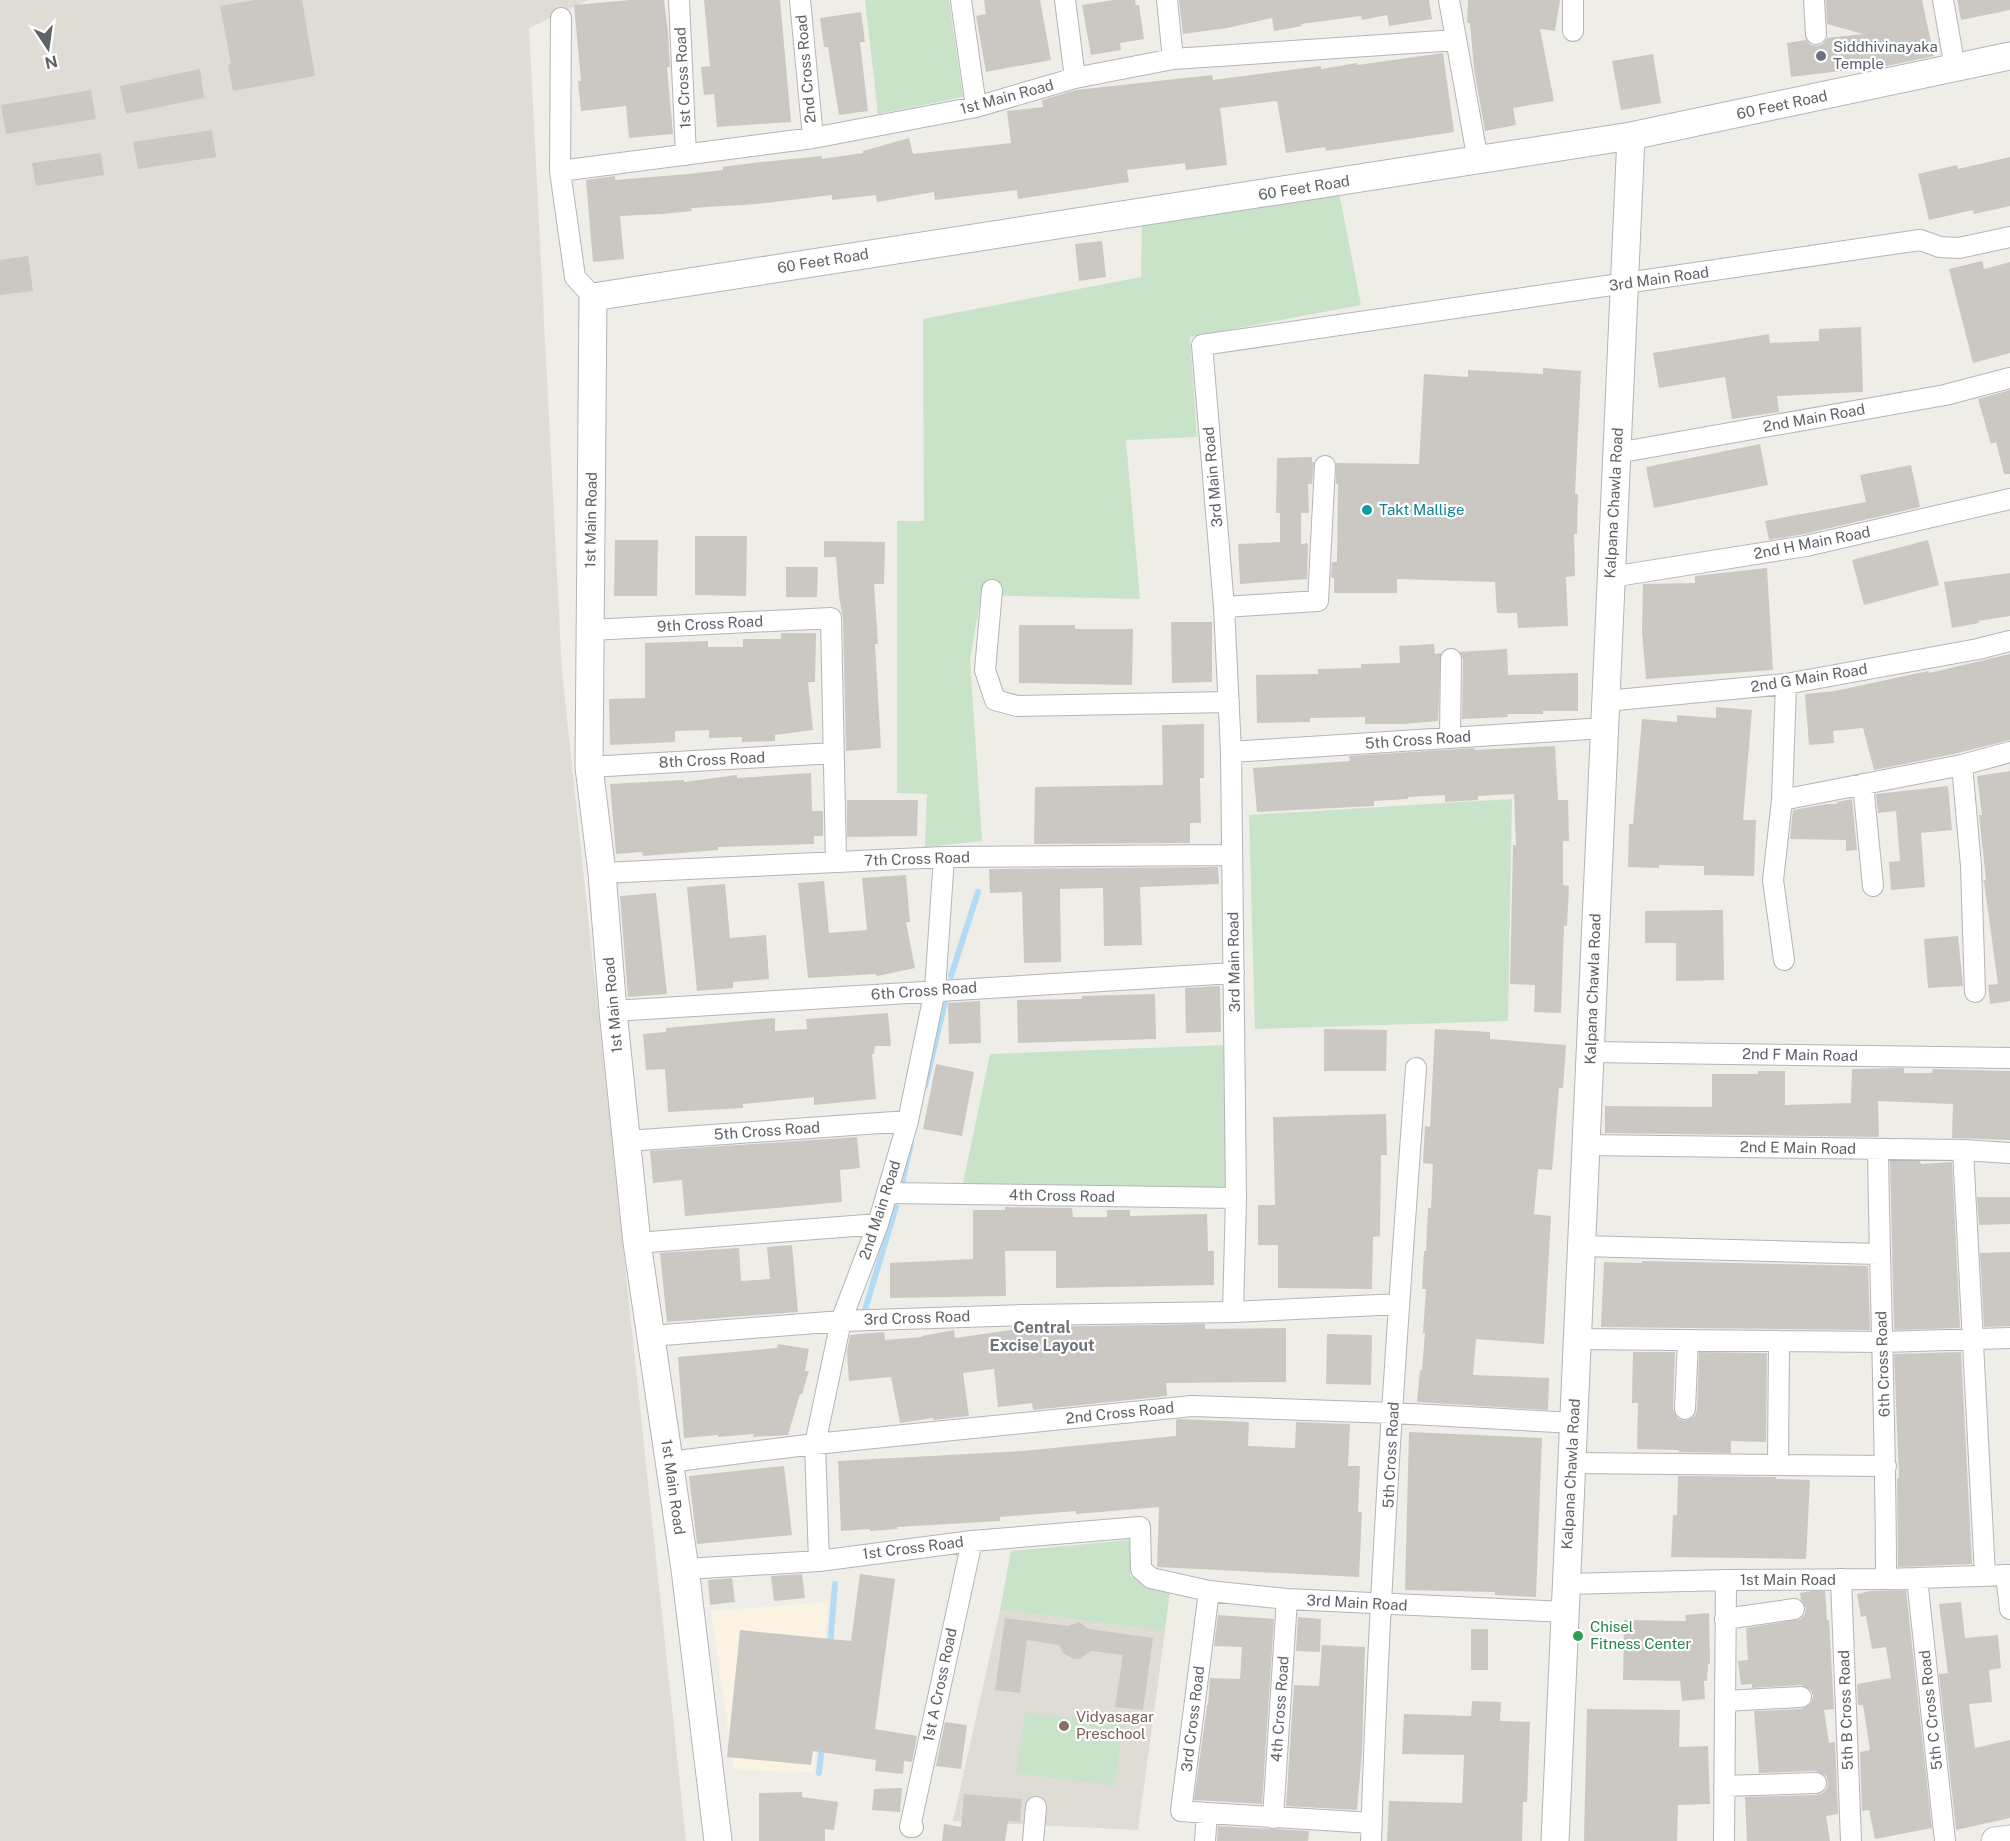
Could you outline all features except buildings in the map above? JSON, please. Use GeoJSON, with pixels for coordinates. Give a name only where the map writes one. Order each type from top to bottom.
{"type":"FeatureCollection","features":[{"type":"Feature","properties":{"kind":"street","name":"1st Cross Road"},"geometry":{"type":"LineString","coordinates":[[679,0],[686,155]]}},
{"type":"Feature","properties":{"kind":"street","name":"2nd Cross Road"},"geometry":{"type":"LineString","coordinates":[[800,0],[813,138]]}},
{"type":"Feature","properties":{"kind":"street"},"geometry":{"type":"LineString","coordinates":[[961,0],[976,107]]}},
{"type":"Feature","properties":{"kind":"street"},"geometry":{"type":"LineString","coordinates":[[1065,0],[1076,78]]}},
{"type":"Feature","properties":{"kind":"street"},"geometry":{"type":"LineString","coordinates":[[1167,0],[1173,58]]}},
{"type":"Feature","properties":{"kind":"street"},"geometry":{"type":"LineString","coordinates":[[1449,0],[1478,161]]}},
{"type":"Feature","properties":{"kind":"street"},"geometry":{"type":"LineString","coordinates":[[1573,0],[1573,31]]}},
{"type":"Feature","properties":{"kind":"street"},"geometry":{"type":"LineString","coordinates":[[1814,0],[1816,34]]}},
{"type":"Feature","properties":{"kind":"street"},"geometry":{"type":"LineString","coordinates":[[1943,0],[1954,68]]}},
{"type":"Feature","properties":{"kind":"street"},"geometry":{"type":"LineString","coordinates":[[561,18],[560,171],[575,277],[593,297]]}},
{"type":"Feature","properties":{"kind":"street","name":"1st Main Road"},"geometry":{"type":"LineString","coordinates":[[560,171],[813,138],[976,107],[1076,78],[1173,58],[1456,40]]}},
{"type":"Feature","properties":{"kind":"street","name":"60 Feet Road"},"geometry":{"type":"LineString","coordinates":[[593,297],[1631,136],[2010,56]]}},
{"type":"Feature","properties":{"kind":"street","name":"Kalpana Chawla Road"},"geometry":{"type":"LineString","coordinates":[[1555,1841],[1631,136]]}},
{"type":"Feature","properties":{"kind":"street","name":"3rd Main Road"},"geometry":{"type":"LineString","coordinates":[[1233,1312],[1236,1198],[1231,752],[1224,607],[1202,345],[1920,240],[1940,247],[1959,248],[2010,237]]}},
{"type":"Feature","properties":{"kind":"street","name":"1st Main Road"},"geometry":{"type":"LineString","coordinates":[[593,297],[589,767],[602,873],[613,1011],[637,1243],[685,1569],[718,1841]]}},
{"type":"Feature","properties":{"kind":"street","name":"2nd Main Road"},"geometry":{"type":"LineString","coordinates":[[1617,453],[1946,395],[2010,378]]}},
{"type":"Feature","properties":{"kind":"street"},"geometry":{"type":"LineString","coordinates":[[1224,607],[1318,601],[1325,466]]}},
{"type":"Feature","properties":{"kind":"street","name":"2nd H Main Road"},"geometry":{"type":"LineString","coordinates":[[1611,577],[1806,546],[2010,499]]}},
{"type":"Feature","properties":{"kind":"street"},"geometry":{"type":"LineString","coordinates":[[992,590],[985,670],[995,700],[1017,706],[1229,702]]}},
{"type":"Feature","properties":{"kind":"street","name":"9th Cross Road"},"geometry":{"type":"LineString","coordinates":[[590,630],[831,618],[834,753]]}},
{"type":"Feature","properties":{"kind":"street","name":"2nd G Main Road"},"geometry":{"type":"LineString","coordinates":[[1606,701],[1786,684],[1978,649],[2010,641]]}},
{"type":"Feature","properties":{"kind":"street"},"geometry":{"type":"LineString","coordinates":[[1450,738],[1451,659]]}},
{"type":"Feature","properties":{"kind":"street"},"geometry":{"type":"LineString","coordinates":[[1784,960],[1773,880],[1782,800],[1786,684]]}},
{"type":"Feature","properties":{"kind":"street","name":"5th Cross Road"},"geometry":{"type":"LineString","coordinates":[[1231,752],[1604,728]]}},
{"type":"Feature","properties":{"kind":"street"},"geometry":{"type":"LineString","coordinates":[[834,753],[836,862]]}},
{"type":"Feature","properties":{"kind":"street","name":"8th Cross Road"},"geometry":{"type":"LineString","coordinates":[[589,767],[834,753]]}},
{"type":"Feature","properties":{"kind":"street"},"geometry":{"type":"LineString","coordinates":[[1782,800],[1962,765],[2010,753]]}},
{"type":"Feature","properties":{"kind":"street"},"geometry":{"type":"LineString","coordinates":[[1962,765],[1971,866],[1975,993]]}},
{"type":"Feature","properties":{"kind":"street"},"geometry":{"type":"LineString","coordinates":[[1863,784],[1873,886]]}},
{"type":"Feature","properties":{"kind":"street","name":"7th Cross Road"},"geometry":{"type":"LineString","coordinates":[[602,873],[944,857],[1232,855]]}},
{"type":"Feature","properties":{"kind":"street","name":"2nd Main Road"},"geometry":{"type":"LineString","coordinates":[[819,1561],[815,1444],[841,1321],[878,1224],[908,1121],[935,990],[944,857]]}},
{"type":"Feature","properties":{"kind":"street","name":"6th Cross Road"},"geometry":{"type":"LineString","coordinates":[[613,1011],[1234,973]]}},
{"type":"Feature","properties":{"kind":"street","name":"2nd F Main Road"},"geometry":{"type":"LineString","coordinates":[[1590,1052],[2010,1058]]}},
{"type":"Feature","properties":{"kind":"street","name":"5th Cross Road"},"geometry":{"type":"LineString","coordinates":[[1372,1832],[1399,1304],[1416,1068]]}},
{"type":"Feature","properties":{"kind":"street","name":"5th Cross Road"},"geometry":{"type":"LineString","coordinates":[[627,1141],[908,1121]]}},
{"type":"Feature","properties":{"kind":"street","name":"2nd E Main Road"},"geometry":{"type":"LineString","coordinates":[[1586,1145],[1963,1150],[2010,1153]]}},
{"type":"Feature","properties":{"kind":"street","name":"6th Cross Road"},"geometry":{"type":"LineString","coordinates":[[1878,1150],[1886,1466],[1886,1579]]}},
{"type":"Feature","properties":{"kind":"street"},"geometry":{"type":"LineString","coordinates":[[1963,1150],[1985,1575]]}},
{"type":"Feature","properties":{"kind":"street","name":"4th Cross Road"},"geometry":{"type":"LineString","coordinates":[[888,1193],[1236,1198]]}},
{"type":"Feature","properties":{"kind":"street"},"geometry":{"type":"LineString","coordinates":[[637,1243],[878,1224]]}},
{"type":"Feature","properties":{"kind":"street"},"geometry":{"type":"LineString","coordinates":[[1581,1246],[1879,1254]]}},
{"type":"Feature","properties":{"kind":"street","name":"3rd Cross Road"},"geometry":{"type":"LineString","coordinates":[[651,1336],[841,1321],[1233,1312],[1399,1304]]}},
{"type":"Feature","properties":{"kind":"street"},"geometry":{"type":"LineString","coordinates":[[1577,1339],[1883,1342],[2010,1338]]}},
{"type":"Feature","properties":{"kind":"street"},"geometry":{"type":"LineString","coordinates":[[1685,1409],[1688,1340]]}},
{"type":"Feature","properties":{"kind":"street"},"geometry":{"type":"LineString","coordinates":[[1778,1465],[1779,1341]]}},
{"type":"Feature","properties":{"kind":"street","name":"2nd Cross Road"},"geometry":{"type":"LineString","coordinates":[[669,1462],[815,1444],[1192,1406],[1393,1413],[1574,1423]]}},
{"type":"Feature","properties":{"kind":"street"},"geometry":{"type":"LineString","coordinates":[[1572,1463],[1886,1466]]}},
{"type":"Feature","properties":{"kind":"street","name":"1st Cross Road"},"geometry":{"type":"LineString","coordinates":[[685,1569],[819,1561],[972,1541],[1140,1527],[1141,1569],[1151,1578]]}},
{"type":"Feature","properties":{"kind":"street","name":"1st A Cross Road"},"geometry":{"type":"LineString","coordinates":[[913,1827],[910,1827],[972,1541]]}},
{"type":"Feature","properties":{"kind":"street","name":"1st Main Road"},"geometry":{"type":"LineString","coordinates":[[1566,1584],[2008,1575]]}},
{"type":"Feature","properties":{"kind":"street"},"geometry":{"type":"LineString","coordinates":[[2008,1575],[2010,1609]]}},
{"type":"Feature","properties":{"kind":"street","name":"3rd Main Road"},"geometry":{"type":"LineString","coordinates":[[1151,1578],[1209,1591],[1287,1599],[1565,1612]]}},
{"type":"Feature","properties":{"kind":"street","name":"5th C Cross Road"},"geometry":{"type":"LineString","coordinates":[[1917,1578],[1945,1841]]}},
{"type":"Feature","properties":{"kind":"street"},"geometry":{"type":"LineString","coordinates":[[1724,1841],[1726,1580]]}},
{"type":"Feature","properties":{"kind":"street","name":"5th B Cross Road"},"geometry":{"type":"LineString","coordinates":[[1840,1580],[1851,1841]]}},
{"type":"Feature","properties":{"kind":"street","name":"3rd Cross Road"},"geometry":{"type":"LineString","coordinates":[[1207,1813],[1181,1811],[1209,1591]]}},
{"type":"Feature","properties":{"kind":"street","name":"4th Cross Road"},"geometry":{"type":"LineString","coordinates":[[1273,1818],[1287,1599]]}},
{"type":"Feature","properties":{"kind":"street"},"geometry":{"type":"LineString","coordinates":[[1725,1619],[1794,1609]]}},
{"type":"Feature","properties":{"kind":"street"},"geometry":{"type":"LineString","coordinates":[[1725,1701],[1801,1696]]}},
{"type":"Feature","properties":{"kind":"street"},"geometry":{"type":"LineString","coordinates":[[1724,1786],[1816,1783]]}},
{"type":"Feature","properties":{"kind":"street"},"geometry":{"type":"LineString","coordinates":[[1034,1841],[1036,1807]]}},
{"type":"Feature","properties":{"kind":"street"},"geometry":{"type":"LineString","coordinates":[[1205,1841],[1207,1813],[1273,1818],[1372,1832]]}},
{"type":"Feature","properties":{"kind":"street"},"geometry":{"type":"LineString","coordinates":[[1995,1841],[2010,1839]]}},
{"type":"Feature","properties":{"kind":"shaded area"},"geometry":{"type":"Polygon","coordinates":[[[0,0],[588,0],[529,28],[562,671],[686,1841],[0,1841],[0,0]]]}},
{"type":"Feature","properties":{"kind":"shaded area"},"geometry":{"type":"Polygon","coordinates":[[[828,1602],[814,1772],[734,1770],[711,1611],[828,1602]]]}},
{"type":"Feature","properties":{"kind":"shaded area","name":"Vidyasagar Preschool"},"geometry":{"type":"Polygon","coordinates":[[[1000,1610],[1165,1631],[1138,1830],[953,1821],[1000,1610]]]}},
{"type":"Feature","properties":{"kind":"green space"},"geometry":{"type":"Polygon","coordinates":[[[865,0],[949,0],[963,97],[878,114],[865,0]]]}},
{"type":"Feature","properties":{"kind":"green space"},"geometry":{"type":"Polygon","coordinates":[[[1339,192],[1361,305],[1190,337],[1197,437],[1126,440],[1140,599],[981,595],[970,660],[982,841],[925,847],[927,794],[897,793],[897,521],[924,521],[923,319],[1141,277],[1142,223],[1339,192]]]}},
{"type":"Feature","properties":{"kind":"green space"},"geometry":{"type":"Polygon","coordinates":[[[1512,799],[1508,1021],[1255,1029],[1249,815],[1512,799]]]}},
{"type":"Feature","properties":{"kind":"green space"},"geometry":{"type":"Polygon","coordinates":[[[1225,1045],[1225,1190],[962,1188],[990,1054],[1225,1045]]]}},
{"type":"Feature","properties":{"kind":"green space"},"geometry":{"type":"Polygon","coordinates":[[[1130,1540],[1130,1576],[1170,1591],[1165,1631],[1000,1610],[1011,1551],[1130,1540]]]}},
{"type":"Feature","properties":{"kind":"green space"},"geometry":{"type":"Polygon","coordinates":[[[1025,1712],[1123,1725],[1115,1786],[1016,1773],[1025,1712]]]}},
{"type":"Feature","properties":{"kind":"waterway"},"geometry":{"type":"LineString","coordinates":[[951,976],[978,892]]}},
{"type":"Feature","properties":{"kind":"waterway"},"geometry":{"type":"LineString","coordinates":[[925,1086],[945,1002]]}},
{"type":"Feature","properties":{"kind":"waterway"},"geometry":{"type":"LineString","coordinates":[[902,1183],[911,1143]]}},
{"type":"Feature","properties":{"kind":"waterway"},"geometry":{"type":"LineString","coordinates":[[864,1313],[896,1207]]}},
{"type":"Feature","properties":{"kind":"waterway"},"geometry":{"type":"LineString","coordinates":[[830,1646],[835,1584]]}},
{"type":"Feature","properties":{"kind":"waterway"},"geometry":{"type":"LineString","coordinates":[[819,1773],[822,1746]]}},
{"type":"Feature","properties":{"kind":"place","name":"Siddhivinayaka Temple"},"geometry":{"type":"Point","coordinates":[1821,56]}},
{"type":"Feature","properties":{"kind":"place","name":"Takt Mallige"},"geometry":{"type":"Point","coordinates":[1367,510]}},
{"type":"Feature","properties":{"kind":"place","name":"Chisel Fitness Center"},"geometry":{"type":"Point","coordinates":[1578,1636]}},
{"type":"Feature","properties":{"kind":"place","name":"Vidyasagar Preschool"},"geometry":{"type":"Point","coordinates":[1064,1726]}},
{"type":"Feature","properties":{"kind":"district","name":"Central Excise Layout"},"geometry":{"type":"Point","coordinates":[1042,1336]}}]}
